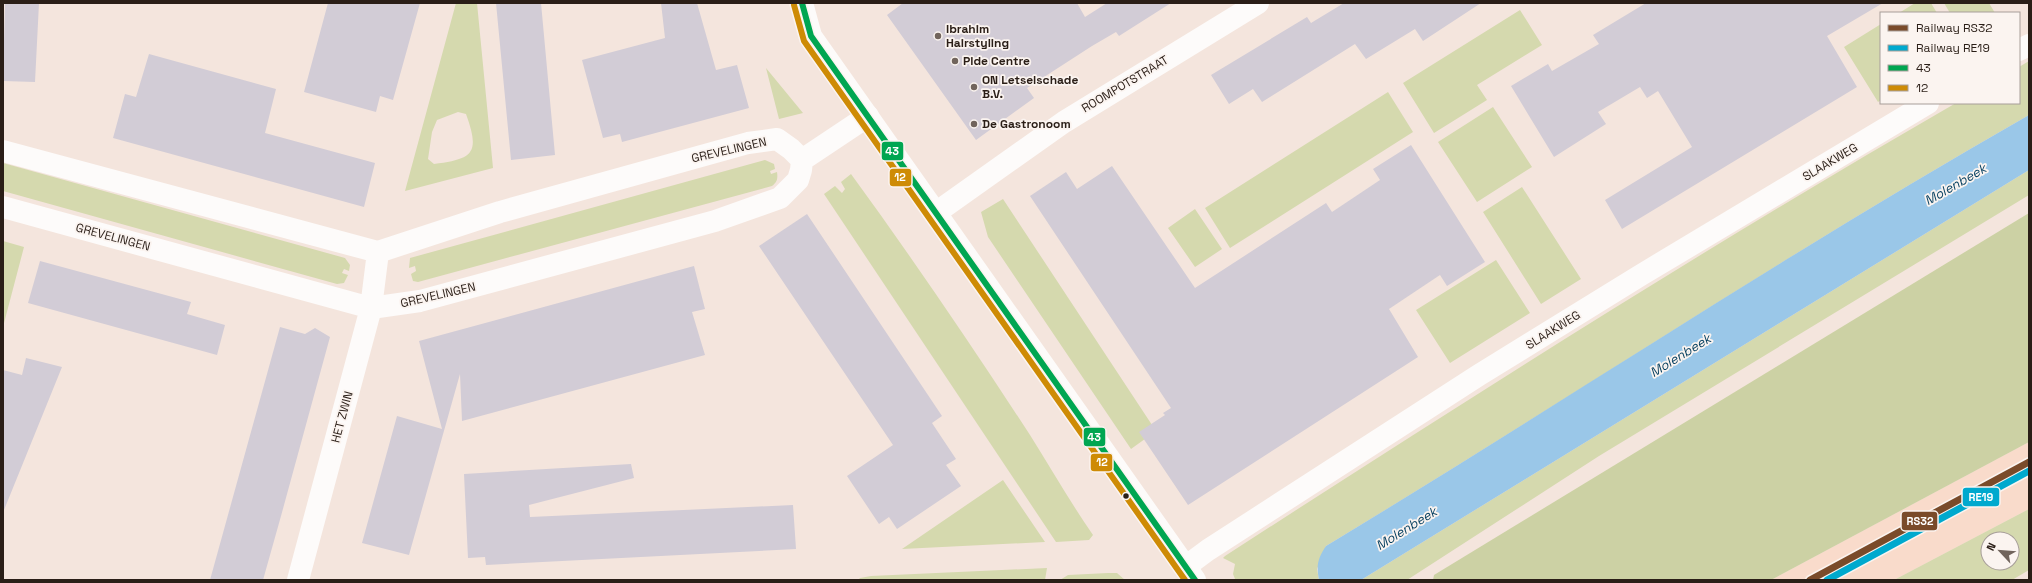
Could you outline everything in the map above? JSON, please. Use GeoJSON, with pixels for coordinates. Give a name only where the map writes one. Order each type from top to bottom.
{"type":"FeatureCollection","features":[{"type":"Feature","properties":{"kind":"street"},"geometry":{"type":"LineString","coordinates":[[802,3],[811,36],[937,212],[1190,574]]}},
{"type":"Feature","properties":{"kind":"street","name":"ROOMPOTSTRAAT"},"geometry":{"type":"LineString","coordinates":[[937,212],[1064,122],[1258,3]]}},
{"type":"Feature","properties":{"kind":"street"},"geometry":{"type":"LineString","coordinates":[[2020,50],[2029,45]]}},
{"type":"Feature","properties":{"kind":"street","name":"SLAAKWEG"},"geometry":{"type":"LineString","coordinates":[[1190,574],[1208,550],[1479,375],[1641,275],[1926,104]]}},
{"type":"Feature","properties":{"kind":"street"},"geometry":{"type":"LineString","coordinates":[[802,160],[868,116]]}},
{"type":"Feature","properties":{"kind":"street","name":"GREVELINGEN"},"geometry":{"type":"LineString","coordinates":[[3,207],[371,308],[420,301],[715,221],[780,198],[798,180],[802,160],[791,149],[777,139],[748,143],[500,212],[378,252]]}},
{"type":"Feature","properties":{"kind":"street"},"geometry":{"type":"LineString","coordinates":[[3,151],[378,252]]}},
{"type":"Feature","properties":{"kind":"street","name":"HET ZWIN"},"geometry":{"type":"LineString","coordinates":[[298,580],[371,308],[378,252]]}},
{"type":"Feature","properties":{"kind":"shaded area"},"geometry":{"type":"Polygon","coordinates":[[[2029,442],[2029,509],[1987,531],[1980,531],[1980,535],[1894,580],[1771,580],[2029,442]]]}},
{"type":"Feature","properties":{"kind":"green space"},"geometry":{"type":"Polygon","coordinates":[[[456,3],[477,3],[493,168],[405,191],[456,3]],[[458,112],[437,120],[432,132],[428,159],[434,164],[458,160],[470,152],[473,146],[473,138],[466,114],[458,112]]]}},
{"type":"Feature","properties":{"kind":"green space"},"geometry":{"type":"Polygon","coordinates":[[[1915,3],[1931,3],[1936,12],[1901,12],[1915,3]]]}},
{"type":"Feature","properties":{"kind":"green space"},"geometry":{"type":"Polygon","coordinates":[[[1944,3],[1989,3],[1994,12],[1949,12],[1944,3]]]}},
{"type":"Feature","properties":{"kind":"green space"},"geometry":{"type":"Polygon","coordinates":[[[1520,10],[1542,45],[1477,85],[1487,100],[1434,133],[1403,83],[1520,10]]]}},
{"type":"Feature","properties":{"kind":"green space"},"geometry":{"type":"Polygon","coordinates":[[[1880,25],[1880,101],[1878,102],[1844,47],[1880,25]]]}},
{"type":"Feature","properties":{"kind":"green space"},"geometry":{"type":"Polygon","coordinates":[[[2029,61],[2029,115],[1852,220],[1326,546],[1317,569],[1319,580],[1235,579],[1233,574],[1235,564],[1223,558],[1225,556],[1497,382],[1771,212],[1954,104],[2020,104],[2020,66],[2029,61]]]}},
{"type":"Feature","properties":{"kind":"green space"},"geometry":{"type":"Polygon","coordinates":[[[766,68],[803,113],[779,119],[766,68]]]}},
{"type":"Feature","properties":{"kind":"green space"},"geometry":{"type":"Polygon","coordinates":[[[1388,92],[1413,132],[1230,248],[1205,208],[1388,92]]]}},
{"type":"Feature","properties":{"kind":"green space"},"geometry":{"type":"Polygon","coordinates":[[[1493,107],[1532,167],[1477,202],[1438,142],[1493,107]]]}},
{"type":"Feature","properties":{"kind":"green space"},"geometry":{"type":"Polygon","coordinates":[[[765,160],[774,164],[775,169],[770,171],[771,174],[777,172],[777,180],[772,186],[418,282],[413,281],[411,274],[416,271],[415,266],[409,268],[410,258],[765,160]]]}},
{"type":"Feature","properties":{"kind":"green space"},"geometry":{"type":"Polygon","coordinates":[[[3,163],[345,258],[350,265],[349,271],[344,269],[342,273],[348,275],[344,283],[337,284],[3,191],[3,163]]]}},
{"type":"Feature","properties":{"kind":"green space"},"geometry":{"type":"Polygon","coordinates":[[[2029,170],[2029,195],[1599,456],[1407,580],[1361,580],[2029,170]]]}},
{"type":"Feature","properties":{"kind":"green space"},"geometry":{"type":"Polygon","coordinates":[[[851,174],[942,303],[1030,435],[1068,498],[1093,535],[1089,540],[1056,542],[824,194],[835,186],[842,193],[845,189],[841,182],[851,174]]]}},
{"type":"Feature","properties":{"kind":"green space"},"geometry":{"type":"Polygon","coordinates":[[[1522,187],[1581,279],[1541,304],[1483,212],[1522,187]]]}},
{"type":"Feature","properties":{"kind":"green space"},"geometry":{"type":"Polygon","coordinates":[[[1003,199],[1156,431],[1131,449],[988,237],[981,212],[1003,199]]]}},
{"type":"Feature","properties":{"kind":"green space"},"geometry":{"type":"Polygon","coordinates":[[[1195,209],[1222,249],[1195,267],[1168,228],[1195,209]]]}},
{"type":"Feature","properties":{"kind":"green space"},"geometry":{"type":"Polygon","coordinates":[[[2029,213],[2029,442],[1771,580],[1433,580],[1434,575],[2029,213]]]}},
{"type":"Feature","properties":{"kind":"green space"},"geometry":{"type":"Polygon","coordinates":[[[3,241],[24,247],[3,327],[3,241]]]}},
{"type":"Feature","properties":{"kind":"green space"},"geometry":{"type":"Polygon","coordinates":[[[1496,260],[1530,313],[1450,363],[1416,310],[1496,260]]]}},
{"type":"Feature","properties":{"kind":"green space"},"geometry":{"type":"Polygon","coordinates":[[[1003,480],[1045,542],[902,549],[1003,480]]]}},
{"type":"Feature","properties":{"kind":"green space"},"geometry":{"type":"Polygon","coordinates":[[[2029,509],[2029,570],[2012,580],[1894,580],[1980,535],[1980,571],[2020,571],[2020,531],[1987,531],[2029,509]]]}},
{"type":"Feature","properties":{"kind":"green space"},"geometry":{"type":"Polygon","coordinates":[[[1047,568],[1045,580],[858,580],[860,578],[871,576],[1047,568]]]}},
{"type":"Feature","properties":{"kind":"green space"},"geometry":{"type":"Polygon","coordinates":[[[1117,573],[1125,580],[1060,580],[1068,575],[1117,573]]]}},
{"type":"Feature","properties":{"kind":"water","name":"Molenbeek"},"geometry":{"type":"Polygon","coordinates":[[[2029,115],[2029,170],[1361,580],[1319,580],[1318,562],[1326,546],[1851,220],[2029,115]]]}},
{"type":"Feature","properties":{"kind":"building"},"geometry":{"type":"Polygon","coordinates":[[[5,3],[39,3],[35,82],[3,81],[5,3]]]}},
{"type":"Feature","properties":{"kind":"building"},"geometry":{"type":"Polygon","coordinates":[[[328,3],[420,3],[393,100],[380,96],[376,112],[304,92],[328,3]]]}},
{"type":"Feature","properties":{"kind":"building"},"geometry":{"type":"Polygon","coordinates":[[[496,3],[541,3],[555,155],[511,160],[496,3]]]}},
{"type":"Feature","properties":{"kind":"building"},"geometry":{"type":"Polygon","coordinates":[[[661,3],[697,3],[716,70],[737,65],[749,108],[622,142],[620,134],[603,138],[582,60],[665,38],[661,3]]]}},
{"type":"Feature","properties":{"kind":"building"},"geometry":{"type":"Polygon","coordinates":[[[903,3],[1077,3],[1085,17],[1107,3],[1171,3],[1119,36],[1116,32],[1092,46],[1027,88],[1034,98],[976,140],[887,15],[903,3]]]}},
{"type":"Feature","properties":{"kind":"building"},"geometry":{"type":"Polygon","coordinates":[[[1344,3],[1481,3],[1423,41],[1415,29],[1366,59],[1355,44],[1262,102],[1253,89],[1229,104],[1211,75],[1307,17],[1311,23],[1344,3]]]}},
{"type":"Feature","properties":{"kind":"building"},"geometry":{"type":"Polygon","coordinates":[[[1646,3],[1883,3],[1827,36],[1857,87],[1622,229],[1605,200],[1692,147],[1658,91],[1647,98],[1640,87],[1598,112],[1606,124],[1554,157],[1511,86],[1548,64],[1552,71],[1599,44],[1593,35],[1646,3]]]}},
{"type":"Feature","properties":{"kind":"building"},"geometry":{"type":"Polygon","coordinates":[[[149,54],[276,89],[265,133],[375,163],[364,207],[113,138],[125,94],[136,97],[149,54]]]}},
{"type":"Feature","properties":{"kind":"building"},"geometry":{"type":"Polygon","coordinates":[[[1411,145],[1485,262],[1447,286],[1440,275],[1389,309],[1418,357],[1188,505],[1139,432],[1165,415],[1163,413],[1171,408],[1030,196],[1066,172],[1077,189],[1112,166],[1195,288],[1326,203],[1332,212],[1380,180],[1373,169],[1411,145]]]}},
{"type":"Feature","properties":{"kind":"building"},"geometry":{"type":"Polygon","coordinates":[[[807,214],[942,416],[932,423],[956,459],[946,465],[961,486],[897,529],[889,517],[879,524],[847,476],[893,445],[759,246],[807,214]]]}},
{"type":"Feature","properties":{"kind":"building"},"geometry":{"type":"Polygon","coordinates":[[[40,261],[191,302],[187,314],[225,325],[217,355],[28,303],[40,261]]]}},
{"type":"Feature","properties":{"kind":"building"},"geometry":{"type":"Polygon","coordinates":[[[694,266],[705,309],[692,312],[705,355],[462,421],[460,374],[409,555],[362,543],[397,416],[442,429],[419,341],[694,266]]]}},
{"type":"Feature","properties":{"kind":"building"},"geometry":{"type":"Polygon","coordinates":[[[280,327],[305,334],[315,328],[330,337],[281,516],[263,580],[210,580],[280,327]]]}},
{"type":"Feature","properties":{"kind":"building"},"geometry":{"type":"Polygon","coordinates":[[[26,358],[62,367],[4,510],[3,370],[22,375],[26,358]]]}},
{"type":"Feature","properties":{"kind":"building"},"geometry":{"type":"Polygon","coordinates":[[[631,464],[634,478],[529,505],[530,517],[793,505],[796,549],[486,565],[485,557],[468,558],[464,474],[631,464]]]}},
{"type":"Feature","properties":{"kind":"rail line","name":"RS32"},"geometry":{"type":"LineString","coordinates":[[1810,580],[2029,462]]}},
{"type":"Feature","properties":{"kind":"rail line","name":"RE19"},"geometry":{"type":"LineString","coordinates":[[1827,580],[2029,471]]}},
{"type":"Feature","properties":{"kind":"transit line","name":"43"},"geometry":{"type":"LineString","coordinates":[[802,3],[811,36],[1195,580]]}},
{"type":"Feature","properties":{"kind":"transit line","name":"12"},"geometry":{"type":"LineString","coordinates":[[794,5],[804,41],[1185,580]]}},
{"type":"Feature","properties":{"kind":"place","name":"Ibrahim Hairstyling"},"geometry":{"type":"Point","coordinates":[938,36]}},
{"type":"Feature","properties":{"kind":"place","name":"Pide Centre"},"geometry":{"type":"Point","coordinates":[955,61]}},
{"type":"Feature","properties":{"kind":"place","name":"ON Letselschade B.V."},"geometry":{"type":"Point","coordinates":[974,87]}},
{"type":"Feature","properties":{"kind":"place","name":"De Gastronoom"},"geometry":{"type":"Point","coordinates":[974,124]}}]}
